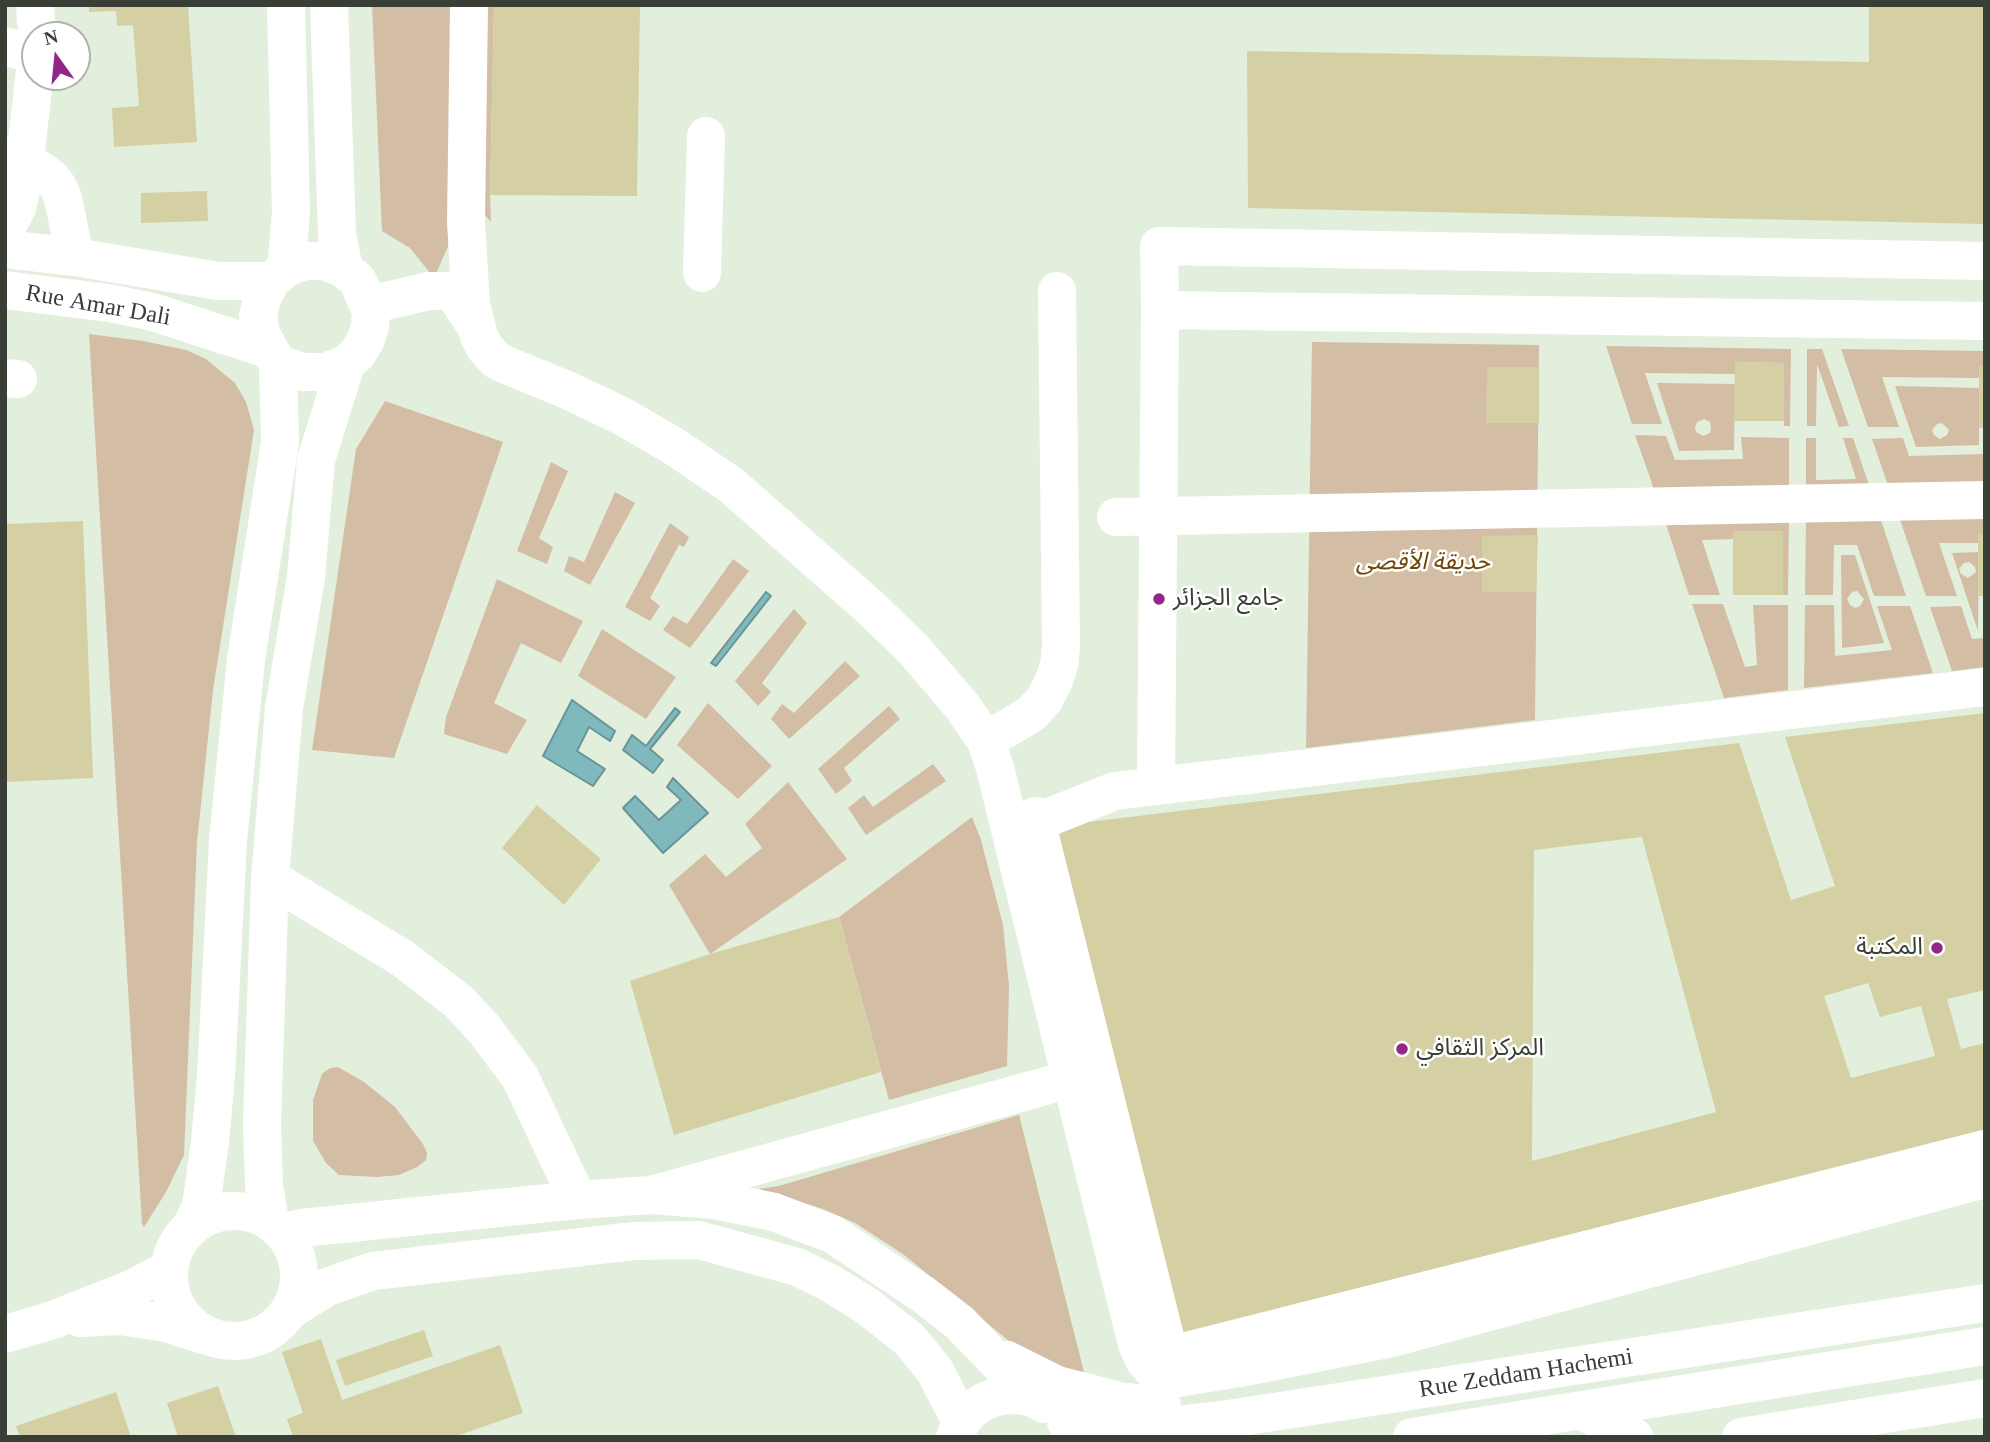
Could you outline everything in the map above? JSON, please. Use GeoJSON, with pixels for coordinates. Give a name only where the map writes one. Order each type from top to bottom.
{"type":"FeatureCollection","features":[{"type":"Feature","properties":{"kind":"street"},"geometry":{"type":"LineString","coordinates":[[213,1338],[194,1328],[179,1311],[170,1291],[169,1269],[174,1252],[201,1206],[210,1142],[228,841],[246,660],[280,442],[274,357],[261,334],[258,316],[262,298],[279,274],[291,213],[286,5]]}},
{"type":"Feature","properties":{"kind":"street"},"geometry":{"type":"LineString","coordinates":[[329,5],[337,234],[344,269]]}},
{"type":"Feature","properties":{"kind":"street"},"geometry":{"type":"LineString","coordinates":[[469,5],[466,222],[471,305],[476,327]]}},
{"type":"Feature","properties":{"kind":"street"},"geometry":{"type":"LineString","coordinates":[[5,230],[17,208],[16,158],[31,91]]}},
{"type":"Feature","properties":{"kind":"street"},"geometry":{"type":"LineString","coordinates":[[702,273],[706,136]]}},
{"type":"Feature","properties":{"kind":"street"},"geometry":{"type":"LineString","coordinates":[[16,158],[51,178],[58,187],[63,198],[75,257]]}},
{"type":"Feature","properties":{"kind":"street"},"geometry":{"type":"LineString","coordinates":[[1156,786],[1159,246],[1985,261]]}},
{"type":"Feature","properties":{"kind":"street","name":"Rue Amar Dali"},"geometry":{"type":"LineString","coordinates":[[5,249],[75,257],[218,281],[279,274]]}},
{"type":"Feature","properties":{"kind":"street"},"geometry":{"type":"LineString","coordinates":[[274,357],[303,372],[326,372],[346,364],[357,354],[370,327],[369,305],[358,281],[344,269],[325,261],[305,261],[279,274]]}},
{"type":"Feature","properties":{"kind":"street","name":"Rue Amar Dali"},"geometry":{"type":"LineString","coordinates":[[5,290],[109,303],[153,312],[274,357]]}},
{"type":"Feature","properties":{"kind":"street"},"geometry":{"type":"LineString","coordinates":[[986,741],[1031,714],[1054,683],[1059,665],[1061,646],[1057,290]]}},
{"type":"Feature","properties":{"kind":"street"},"geometry":{"type":"LineString","coordinates":[[369,305],[429,291],[454,293],[476,327],[485,348],[496,360],[622,416],[731,485],[915,650],[962,706],[986,741],[995,768],[1137,1345],[1144,1360],[1164,1376],[1178,1378],[1245,1367],[1392,1338],[1985,1179]]}},
{"type":"Feature","properties":{"kind":"street"},"geometry":{"type":"LineString","coordinates":[[1160,310],[1985,321]]}},
{"type":"Feature","properties":{"kind":"street"},"geometry":{"type":"LineString","coordinates":[[290,1310],[298,1292],[299,1273],[295,1254],[276,1227],[264,1185],[262,1124],[270,878],[284,708],[306,577],[316,460],[346,364]]}},
{"type":"Feature","properties":{"kind":"street"},"geometry":{"type":"LineString","coordinates":[[1116,517],[1985,500]]}},
{"type":"Feature","properties":{"kind":"street"},"geometry":{"type":"LineString","coordinates":[[1985,687],[1115,791],[1047,818],[1035,816],[1167,1345],[1175,1354],[1985,1149]]}},
{"type":"Feature","properties":{"kind":"street"},"geometry":{"type":"LineString","coordinates":[[270,878],[402,958],[459,1002],[484,1029],[520,1077],[578,1200]]}},
{"type":"Feature","properties":{"kind":"street"},"geometry":{"type":"LineString","coordinates":[[651,1195],[1071,1079]]}},
{"type":"Feature","properties":{"kind":"street"},"geometry":{"type":"LineString","coordinates":[[192,1225],[214,1215],[232,1212],[252,1214],[276,1227],[301,1228],[651,1195],[714,1200],[775,1212],[832,1234],[923,1295],[960,1323],[1031,1397],[1050,1407],[1069,1429]]}},
{"type":"Feature","properties":{"kind":"street"},"geometry":{"type":"LineString","coordinates":[[53,1320],[120,1316],[166,1322],[213,1338],[235,1342],[257,1338],[276,1326],[290,1310],[327,1287],[373,1270],[634,1241],[699,1240],[797,1267],[867,1306],[909,1340],[935,1371],[958,1430]]}},
{"type":"Feature","properties":{"kind":"street"},"geometry":{"type":"LineString","coordinates":[[5,1334],[53,1320],[134,1288],[169,1269]]}},
{"type":"Feature","properties":{"kind":"street","name":"Rue Zeddam Hachemi"},"geometry":{"type":"LineString","coordinates":[[1069,1429],[1168,1426],[1292,1409],[1985,1303]]}},
{"type":"Feature","properties":{"kind":"street","name":"Rue Zeddam Hachemi"},"geometry":{"type":"LineString","coordinates":[[1412,1437],[1985,1346]]}},
{"type":"Feature","properties":{"kind":"street"},"geometry":{"type":"LineString","coordinates":[[988,1350],[1058,1385],[1119,1401],[1184,1407],[1260,1402],[1292,1409]]}},
{"type":"Feature","properties":{"kind":"street"},"geometry":{"type":"LineString","coordinates":[[958,1430],[971,1410],[985,1401],[999,1396],[1031,1397]]}},
{"type":"Feature","properties":{"kind":"street"},"geometry":{"type":"LineString","coordinates":[[1741,1437],[1985,1398]]}},
{"type":"Feature","properties":{"kind":"street"},"geometry":{"type":"LineString","coordinates":[[1582,1411],[1634,1437]]}},
{"type":"Feature","properties":{"kind":"green space"},"geometry":{"type":"Polygon","coordinates":[[[372,5],[461,5],[458,224],[434,278],[410,248],[382,231],[372,5]]]}},
{"type":"Feature","properties":{"kind":"green space"},"geometry":{"type":"Polygon","coordinates":[[[476,5],[494,5],[491,222],[477,206],[476,5]]]}},
{"type":"Feature","properties":{"kind":"green space"},"geometry":{"type":"Polygon","coordinates":[[[89,334],[186,350],[206,359],[235,383],[246,402],[254,430],[213,690],[197,842],[184,1155],[166,1192],[144,1227],[142,1224],[89,334]]]}},
{"type":"Feature","properties":{"kind":"green space","name":"حديقة الأقصى"},"geometry":{"type":"Polygon","coordinates":[[[1312,342],[1539,345],[1535,720],[1306,748],[1312,342]]]}},
{"type":"Feature","properties":{"kind":"green space"},"geometry":{"type":"Polygon","coordinates":[[[1606,346],[1791,349],[1790,426],[1784,426],[1784,363],[1735,362],[1735,374],[1645,373],[1662,424],[1632,424],[1606,346]]]}},
{"type":"Feature","properties":{"kind":"green space"},"geometry":{"type":"Polygon","coordinates":[[[1807,349],[1822,349],[1849,426],[1839,427],[1817,364],[1816,426],[1807,426],[1807,349]]]}},
{"type":"Feature","properties":{"kind":"green space"},"geometry":{"type":"Polygon","coordinates":[[[1841,349],[1985,351],[1985,366],[1979,366],[1979,378],[1882,377],[1899,427],[1868,427],[1841,349]]]}},
{"type":"Feature","properties":{"kind":"green space"},"geometry":{"type":"Polygon","coordinates":[[[1657,383],[1735,384],[1734,450],[1679,451],[1657,383]],[[1704,419],[1697,422],[1696,432],[1703,436],[1710,433],[1710,422],[1704,419]]]}},
{"type":"Feature","properties":{"kind":"green space"},"geometry":{"type":"Polygon","coordinates":[[[1895,386],[1979,388],[1979,445],[1916,447],[1895,386]],[[1942,423],[1932,430],[1940,439],[1947,435],[1949,430],[1942,423]]]}},
{"type":"Feature","properties":{"kind":"green space"},"geometry":{"type":"Polygon","coordinates":[[[385,401],[503,442],[394,758],[312,750],[356,449],[385,401]]]}},
{"type":"Feature","properties":{"kind":"green space"},"geometry":{"type":"Polygon","coordinates":[[[1635,435],[1666,436],[1675,460],[1743,459],[1741,437],[1789,438],[1789,490],[1655,492],[1635,435]]]}},
{"type":"Feature","properties":{"kind":"green space"},"geometry":{"type":"Polygon","coordinates":[[[1806,438],[1816,438],[1816,480],[1856,479],[1843,438],[1853,438],[1870,488],[1806,489],[1806,438]]]}},
{"type":"Feature","properties":{"kind":"green space"},"geometry":{"type":"Polygon","coordinates":[[[1903,438],[1909,456],[1985,454],[1985,486],[1889,488],[1872,439],[1903,438]]]}},
{"type":"Feature","properties":{"kind":"green space"},"geometry":{"type":"Polygon","coordinates":[[[551,462],[568,471],[539,538],[553,547],[547,564],[517,551],[551,462]]]}},
{"type":"Feature","properties":{"kind":"green space"},"geometry":{"type":"Polygon","coordinates":[[[615,492],[635,503],[590,585],[564,571],[569,556],[584,562],[615,492]]]}},
{"type":"Feature","properties":{"kind":"green space"},"geometry":{"type":"Polygon","coordinates":[[[1985,515],[1985,534],[1978,534],[1978,543],[1939,543],[1957,596],[1926,596],[1899,517],[1985,515]]]}},
{"type":"Feature","properties":{"kind":"green space"},"geometry":{"type":"Polygon","coordinates":[[[1880,517],[1906,596],[1874,596],[1857,545],[1834,545],[1833,595],[1805,595],[1806,519],[1880,517]]]}},
{"type":"Feature","properties":{"kind":"green space"},"geometry":{"type":"Polygon","coordinates":[[[1789,518],[1788,595],[1783,595],[1783,531],[1733,531],[1733,539],[1702,540],[1720,595],[1689,595],[1665,521],[1789,518]]]}},
{"type":"Feature","properties":{"kind":"green space"},"geometry":{"type":"Polygon","coordinates":[[[670,523],[689,537],[684,547],[679,545],[650,598],[660,606],[650,621],[625,607],[670,523]]]}},
{"type":"Feature","properties":{"kind":"green space"},"geometry":{"type":"Polygon","coordinates":[[[1979,552],[1978,631],[1952,553],[1979,552]],[[1969,562],[1959,569],[1961,574],[1968,578],[1976,572],[1969,562]]]}},
{"type":"Feature","properties":{"kind":"green space"},"geometry":{"type":"Polygon","coordinates":[[[1841,555],[1855,555],[1884,643],[1842,648],[1841,555]],[[1857,591],[1852,592],[1847,599],[1855,608],[1860,606],[1864,599],[1857,591]]]}},
{"type":"Feature","properties":{"kind":"green space"},"geometry":{"type":"Polygon","coordinates":[[[733,559],[749,571],[690,648],[663,630],[673,616],[687,624],[733,559]]]}},
{"type":"Feature","properties":{"kind":"green space"},"geometry":{"type":"Polygon","coordinates":[[[497,579],[583,621],[561,663],[521,643],[494,703],[527,720],[507,754],[444,734],[446,717],[497,579]]]}},
{"type":"Feature","properties":{"kind":"green space"},"geometry":{"type":"Polygon","coordinates":[[[1692,604],[1723,604],[1745,667],[1757,665],[1753,605],[1788,605],[1788,690],[1724,698],[1692,604]]]}},
{"type":"Feature","properties":{"kind":"green space"},"geometry":{"type":"Polygon","coordinates":[[[1805,605],[1834,605],[1835,656],[1892,650],[1877,606],[1910,606],[1933,673],[1804,688],[1805,605]]]}},
{"type":"Feature","properties":{"kind":"green space"},"geometry":{"type":"Polygon","coordinates":[[[1961,606],[1972,639],[1985,638],[1985,667],[1952,671],[1930,607],[1961,606]]]}},
{"type":"Feature","properties":{"kind":"green space"},"geometry":{"type":"Polygon","coordinates":[[[794,609],[807,623],[762,683],[771,692],[758,706],[735,681],[794,609]]]}},
{"type":"Feature","properties":{"kind":"green space"},"geometry":{"type":"Polygon","coordinates":[[[602,629],[676,677],[646,719],[578,676],[602,629]]]}},
{"type":"Feature","properties":{"kind":"green space"},"geometry":{"type":"Polygon","coordinates":[[[845,661],[860,676],[789,739],[771,719],[782,704],[794,713],[845,661]]]}},
{"type":"Feature","properties":{"kind":"green space"},"geometry":{"type":"Polygon","coordinates":[[[708,703],[772,766],[738,799],[677,745],[708,703]]]}},
{"type":"Feature","properties":{"kind":"green space"},"geometry":{"type":"Polygon","coordinates":[[[889,706],[900,719],[844,768],[852,781],[836,794],[818,769],[889,706]]]}},
{"type":"Feature","properties":{"kind":"green space"},"geometry":{"type":"Polygon","coordinates":[[[933,764],[946,781],[866,835],[848,808],[864,795],[873,807],[933,764]]]}},
{"type":"Feature","properties":{"kind":"green space"},"geometry":{"type":"Polygon","coordinates":[[[788,782],[847,859],[710,954],[669,885],[705,854],[726,877],[762,848],[745,824],[788,782]]]}},
{"type":"Feature","properties":{"kind":"green space"},"geometry":{"type":"Polygon","coordinates":[[[972,817],[981,840],[1003,925],[1009,986],[1007,1066],[889,1100],[839,917],[972,817]]]}},
{"type":"Feature","properties":{"kind":"green space"},"geometry":{"type":"Polygon","coordinates":[[[338,1067],[364,1082],[395,1107],[423,1144],[427,1153],[426,1160],[399,1175],[377,1177],[339,1175],[326,1163],[313,1141],[313,1100],[322,1074],[330,1068],[338,1067]]]}},
{"type":"Feature","properties":{"kind":"green space"},"geometry":{"type":"Polygon","coordinates":[[[1019,1115],[1086,1380],[1031,1359],[903,1254],[855,1223],[823,1209],[759,1189],[779,1186],[1019,1115]]]}},
{"type":"Feature","properties":{"kind":"water"},"geometry":{"type":"Polygon","coordinates":[[[766,592],[771,596],[716,666],[711,663],[766,592]]]}},
{"type":"Feature","properties":{"kind":"water"},"geometry":{"type":"Polygon","coordinates":[[[572,700],[615,731],[610,741],[589,727],[577,751],[605,769],[593,786],[543,756],[572,700]]]}},
{"type":"Feature","properties":{"kind":"water"},"geometry":{"type":"Polygon","coordinates":[[[675,708],[680,712],[650,749],[663,760],[653,773],[623,750],[632,735],[646,746],[675,708]]]}},
{"type":"Feature","properties":{"kind":"water"},"geometry":{"type":"Polygon","coordinates":[[[673,778],[708,813],[663,853],[623,808],[635,796],[659,820],[681,800],[667,787],[673,778]]]}},
{"type":"Feature","properties":{"kind":"building"},"geometry":{"type":"Polygon","coordinates":[[[89,5],[188,5],[197,142],[114,147],[112,108],[139,106],[133,25],[117,26],[116,11],[89,12],[89,5]]]}},
{"type":"Feature","properties":{"kind":"building"},"geometry":{"type":"Polygon","coordinates":[[[494,5],[640,5],[637,196],[490,195],[494,5]]]}},
{"type":"Feature","properties":{"kind":"building"},"geometry":{"type":"Polygon","coordinates":[[[1869,5],[1985,5],[1985,224],[1248,208],[1247,51],[1869,62],[1869,5]]]}},
{"type":"Feature","properties":{"kind":"building"},"geometry":{"type":"Polygon","coordinates":[[[207,191],[208,221],[141,223],[141,193],[207,191]]]}},
{"type":"Feature","properties":{"kind":"building"},"geometry":{"type":"Polygon","coordinates":[[[1735,362],[1784,363],[1784,421],[1734,421],[1735,362]]]}},
{"type":"Feature","properties":{"kind":"building"},"geometry":{"type":"Polygon","coordinates":[[[1979,366],[1985,366],[1985,428],[1979,428],[1979,366]]]}},
{"type":"Feature","properties":{"kind":"building"},"geometry":{"type":"Polygon","coordinates":[[[1487,367],[1539,367],[1539,423],[1486,423],[1487,367]]]}},
{"type":"Feature","properties":{"kind":"building"},"geometry":{"type":"Polygon","coordinates":[[[83,521],[93,778],[5,782],[5,524],[83,521]]]}},
{"type":"Feature","properties":{"kind":"building"},"geometry":{"type":"Polygon","coordinates":[[[1733,531],[1783,531],[1783,595],[1733,595],[1733,531]]]}},
{"type":"Feature","properties":{"kind":"building"},"geometry":{"type":"Polygon","coordinates":[[[1978,534],[1985,534],[1985,596],[1978,596],[1978,534]]]}},
{"type":"Feature","properties":{"kind":"building"},"geometry":{"type":"Polygon","coordinates":[[[1538,535],[1536,592],[1482,592],[1482,536],[1538,535]]]}},
{"type":"Feature","properties":{"kind":"building"},"geometry":{"type":"Polygon","coordinates":[[[1985,713],[1985,990],[1947,999],[1961,1049],[1985,1043],[1985,1130],[1182,1337],[1047,827],[1739,743],[1791,900],[1835,886],[1785,737],[1985,713]],[[1642,837],[1534,850],[1532,1161],[1716,1112],[1642,837]],[[1868,983],[1824,996],[1851,1078],[1935,1056],[1921,1006],[1880,1017],[1868,983]]]}},
{"type":"Feature","properties":{"kind":"building"},"geometry":{"type":"Polygon","coordinates":[[[537,805],[601,859],[564,905],[502,848],[537,805]]]}},
{"type":"Feature","properties":{"kind":"building"},"geometry":{"type":"Polygon","coordinates":[[[839,917],[881,1072],[674,1135],[630,981],[710,954],[839,917]]]}},
{"type":"Feature","properties":{"kind":"building"},"geometry":{"type":"Polygon","coordinates":[[[424,1330],[433,1356],[345,1386],[336,1360],[424,1330]]]}},
{"type":"Feature","properties":{"kind":"building"},"geometry":{"type":"Polygon","coordinates":[[[321,1339],[342,1400],[500,1345],[523,1413],[453,1437],[293,1437],[287,1419],[303,1413],[282,1352],[321,1339]]]}},
{"type":"Feature","properties":{"kind":"building"},"geometry":{"type":"Polygon","coordinates":[[[218,1386],[236,1437],[178,1437],[167,1403],[218,1386]]]}},
{"type":"Feature","properties":{"kind":"building"},"geometry":{"type":"Polygon","coordinates":[[[116,1392],[131,1437],[20,1437],[16,1426],[116,1392]]]}},
{"type":"Feature","properties":{"kind":"place","name":"جامع الجزائر"},"geometry":{"type":"Point","coordinates":[1159,599]}},
{"type":"Feature","properties":{"kind":"place","name":"المكتبة"},"geometry":{"type":"Point","coordinates":[1937,948]}},
{"type":"Feature","properties":{"kind":"place","name":"المركز الثقافي"},"geometry":{"type":"Point","coordinates":[1402,1049]}}]}
